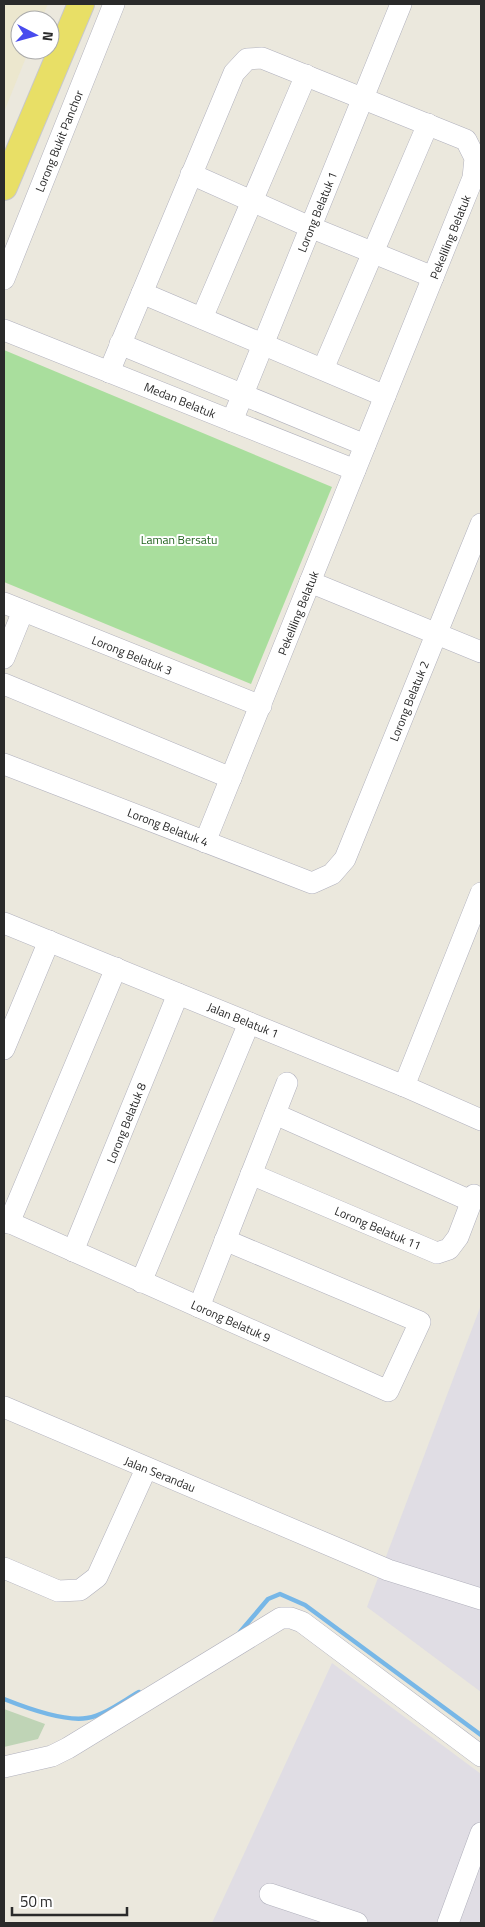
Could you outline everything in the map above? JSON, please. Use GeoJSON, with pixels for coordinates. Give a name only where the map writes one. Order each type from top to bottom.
{"type":"FeatureCollection","features":[{"type":"Feature","properties":{"kind":"main road"},"geometry":{"type":"LineString","coordinates":[[4,187],[81,4]]}},
{"type":"Feature","properties":{"kind":"street","name":"Lorong Bukit Panchor"},"geometry":{"type":"LineString","coordinates":[[4,279],[114,4]]}},
{"type":"Feature","properties":{"kind":"street","name":"Lorong Belatuk 1"},"geometry":{"type":"LineString","coordinates":[[232,421],[401,4]]}},
{"type":"Feature","properties":{"kind":"street","name":"Pekeliling Belatuk"},"geometry":{"type":"LineString","coordinates":[[109,372],[234,73],[247,59],[262,58],[466,140],[476,158],[473,178],[205,842]]}},
{"type":"Feature","properties":{"kind":"street"},"geometry":{"type":"LineString","coordinates":[[202,318],[306,75]]}},
{"type":"Feature","properties":{"kind":"street"},"geometry":{"type":"LineString","coordinates":[[323,369],[428,124]]}},
{"type":"Feature","properties":{"kind":"street"},"geometry":{"type":"LineString","coordinates":[[191,174],[310,227],[433,277]]}},
{"type":"Feature","properties":{"kind":"street"},"geometry":{"type":"LineString","coordinates":[[142,293],[386,396]]}},
{"type":"Feature","properties":{"kind":"street","name":"Medan Belatuk"},"geometry":{"type":"LineString","coordinates":[[4,330],[355,470]]}},
{"type":"Feature","properties":{"kind":"street"},"geometry":{"type":"LineString","coordinates":[[120,344],[365,445]]}},
{"type":"Feature","properties":{"kind":"street","name":"Lorong Belatuk 2"},"geometry":{"type":"LineString","coordinates":[[332,874],[345,859],[481,524]]}},
{"type":"Feature","properties":{"kind":"street"},"geometry":{"type":"LineString","coordinates":[[310,582],[481,652]]}},
{"type":"Feature","properties":{"kind":"street"},"geometry":{"type":"LineString","coordinates":[[4,658],[13,607]]}},
{"type":"Feature","properties":{"kind":"street","name":"Lorong Belatuk 3"},"geometry":{"type":"LineString","coordinates":[[13,607],[261,706]]}},
{"type":"Feature","properties":{"kind":"street"},"geometry":{"type":"LineString","coordinates":[[4,684],[231,778]]}},
{"type":"Feature","properties":{"kind":"street","name":"Lorong Belatuk 4"},"geometry":{"type":"LineString","coordinates":[[4,764],[312,883],[332,874]]}},
{"type":"Feature","properties":{"kind":"street"},"geometry":{"type":"LineString","coordinates":[[404,1086],[481,893]]}},
{"type":"Feature","properties":{"kind":"street","name":"Jalan Belatuk 1"},"geometry":{"type":"LineString","coordinates":[[4,923],[404,1086],[481,1120]]}},
{"type":"Feature","properties":{"kind":"street"},"geometry":{"type":"LineString","coordinates":[[4,1049],[49,941]]}},
{"type":"Feature","properties":{"kind":"street"},"geometry":{"type":"LineString","coordinates":[[6,1222],[116,968]]}},
{"type":"Feature","properties":{"kind":"street","name":"Lorong Belatuk 8"},"geometry":{"type":"LineString","coordinates":[[74,1252],[178,994]]}},
{"type":"Feature","properties":{"kind":"street"},"geometry":{"type":"LineString","coordinates":[[141,1282],[249,1023]]}},
{"type":"Feature","properties":{"kind":"street"},"geometry":{"type":"LineString","coordinates":[[198,1307],[287,1083]]}},
{"type":"Feature","properties":{"kind":"street","name":"Lorong Belatuk 11"},"geometry":{"type":"LineString","coordinates":[[251,1174],[437,1253],[449,1249],[458,1237],[472,1198],[275,1114]]}},
{"type":"Feature","properties":{"kind":"street","name":"Lorong Belatuk 9"},"geometry":{"type":"LineString","coordinates":[[6,1222],[388,1391],[420,1322],[225,1240]]}},
{"type":"Feature","properties":{"kind":"street","name":"Jalan Serandau"},"geometry":{"type":"LineString","coordinates":[[4,1407],[146,1469],[318,1538],[388,1570],[481,1599]]}},
{"type":"Feature","properties":{"kind":"street"},"geometry":{"type":"LineString","coordinates":[[4,1568],[58,1591],[80,1590],[97,1577],[146,1469]]}},
{"type":"Feature","properties":{"kind":"street"},"geometry":{"type":"LineString","coordinates":[[4,1768],[52,1756],[68,1748],[281,1618],[291,1618],[302,1622],[481,1756]]}},
{"type":"Feature","properties":{"kind":"street"},"geometry":{"type":"LineString","coordinates":[[448,1923],[481,1833]]}},
{"type":"Feature","properties":{"kind":"street"},"geometry":{"type":"LineString","coordinates":[[270,1894],[356,1923]]}},
{"type":"Feature","properties":{"kind":"shaded area"},"geometry":{"type":"Polygon","coordinates":[[[4,4],[48,4],[45,10],[10,10],[10,60],[25,60],[4,112],[4,4]]]}},
{"type":"Feature","properties":{"kind":"shaded area"},"geometry":{"type":"Polygon","coordinates":[[[481,1305],[481,1692],[367,1607],[481,1305]]]}},
{"type":"Feature","properties":{"kind":"shaded area"},"geometry":{"type":"Polygon","coordinates":[[[332,1663],[481,1774],[481,1923],[212,1923],[332,1663]]]}},
{"type":"Feature","properties":{"kind":"green space","name":"Laman Bersatu"},"geometry":{"type":"Polygon","coordinates":[[[4,350],[332,487],[251,684],[4,582],[4,350]]]}},
{"type":"Feature","properties":{"kind":"green space"},"geometry":{"type":"Polygon","coordinates":[[[4,1709],[45,1724],[38,1739],[4,1747],[4,1709]]]}},
{"type":"Feature","properties":{"kind":"waterway"},"geometry":{"type":"LineString","coordinates":[[240,1632],[268,1599],[280,1594],[305,1605],[481,1735]]}},
{"type":"Feature","properties":{"kind":"waterway"},"geometry":{"type":"LineString","coordinates":[[4,1699],[44,1713],[78,1719],[100,1714],[139,1692]]}}]}
